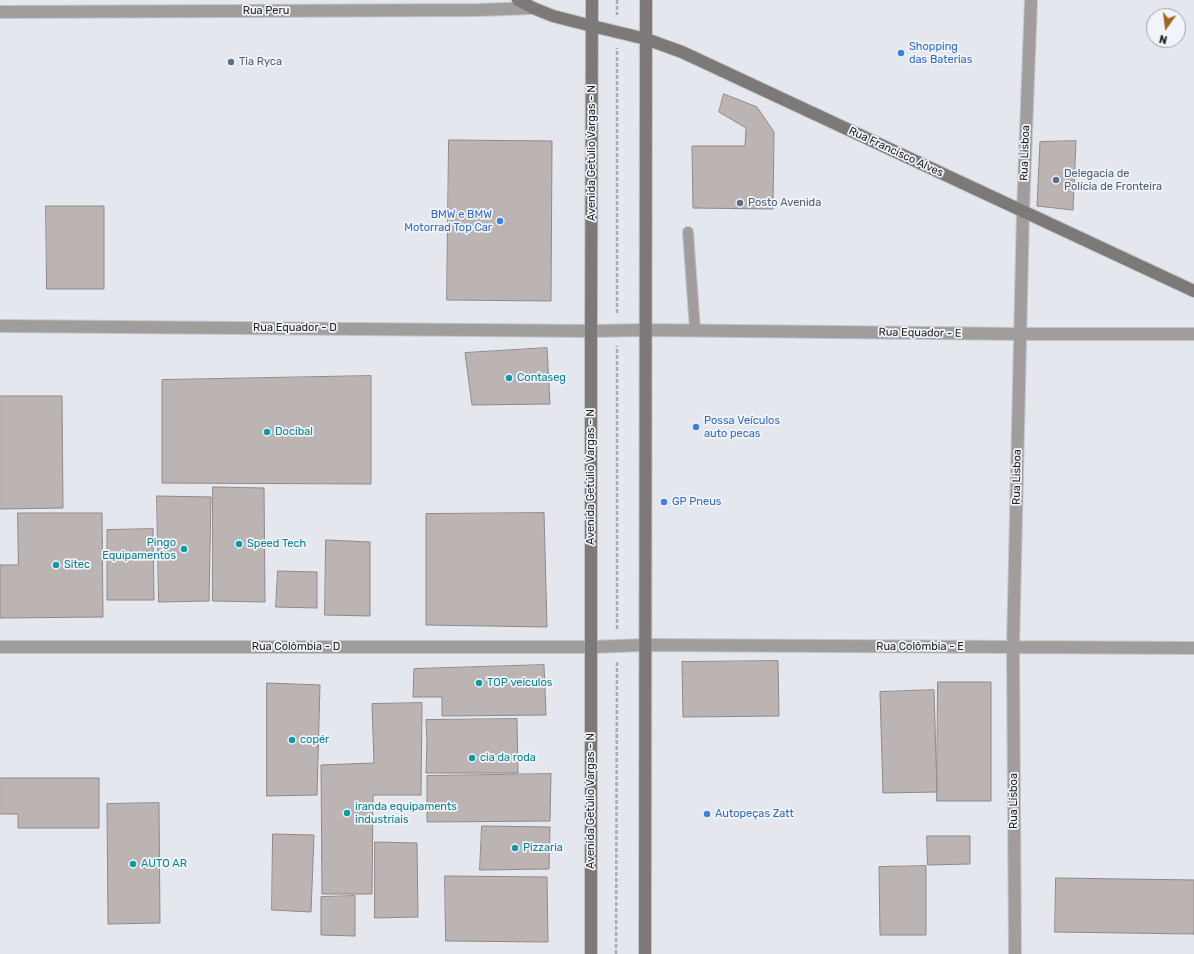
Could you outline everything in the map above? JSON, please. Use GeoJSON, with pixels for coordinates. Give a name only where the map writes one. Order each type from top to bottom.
{"type":"FeatureCollection","features":[{"type":"Feature","properties":{"kind":"street","name":"Rua Francisco Alves"},"geometry":{"type":"LineString","coordinates":[[518,0],[532,8],[553,16],[646,38],[682,52],[1194,291]]}},
{"type":"Feature","properties":{"kind":"street","name":"Avenida Getúlio Vargas - N"},"geometry":{"type":"LineString","coordinates":[[591,954],[592,0]]}},
{"type":"Feature","properties":{"kind":"street"},"geometry":{"type":"LineString","coordinates":[[645,954],[646,0]]}},
{"type":"Feature","properties":{"kind":"street","name":"Rua Lisboa"},"geometry":{"type":"LineString","coordinates":[[1015,954],[1013,648],[1023,211],[1031,0]]}},
{"type":"Feature","properties":{"kind":"street","name":"Rua Peru"},"geometry":{"type":"LineString","coordinates":[[0,12],[471,10],[532,8]]}},
{"type":"Feature","properties":{"kind":"street","name":"Rua Equador - D"},"geometry":{"type":"LineString","coordinates":[[0,326],[617,331]]}},
{"type":"Feature","properties":{"kind":"street","name":"Rua Equador - E"},"geometry":{"type":"LineString","coordinates":[[617,331],[695,330],[1020,334],[1194,334]]}},
{"type":"Feature","properties":{"kind":"street","name":"Rua Colômbia - E"},"geometry":{"type":"LineString","coordinates":[[617,646],[645,644],[1013,648],[1194,648]]}},
{"type":"Feature","properties":{"kind":"street","name":"Rua Colômbia - D"},"geometry":{"type":"LineString","coordinates":[[0,648],[617,646]]}},
{"type":"Feature","properties":{"kind":"lane"},"geometry":{"type":"LineString","coordinates":[[688,232],[695,330]]}},
{"type":"Feature","properties":{"kind":"path"},"geometry":{"type":"LineString","coordinates":[[616,954],[617,32]]}},
{"type":"Feature","properties":{"kind":"building"},"geometry":{"type":"Polygon","coordinates":[[[724,94],[757,107],[774,132],[773,209],[693,208],[692,146],[745,146],[746,128],[719,112],[724,94]]]}},
{"type":"Feature","properties":{"kind":"building","name":"BMW e BMW Motorrad Top Car"},"geometry":{"type":"Polygon","coordinates":[[[449,140],[552,141],[551,301],[447,300],[449,140]]]}},
{"type":"Feature","properties":{"kind":"building"},"geometry":{"type":"Polygon","coordinates":[[[1076,141],[1073,210],[1037,206],[1040,142],[1076,141]]]}},
{"type":"Feature","properties":{"kind":"building"},"geometry":{"type":"Polygon","coordinates":[[[46,206],[104,206],[104,289],[47,289],[46,206]]]}},
{"type":"Feature","properties":{"kind":"building","name":"Contaseg"},"geometry":{"type":"Polygon","coordinates":[[[547,348],[550,404],[472,405],[465,353],[547,348]]]}},
{"type":"Feature","properties":{"kind":"building","name":"Docibal"},"geometry":{"type":"Polygon","coordinates":[[[371,376],[371,484],[162,483],[162,380],[371,376]]]}},
{"type":"Feature","properties":{"kind":"building"},"geometry":{"type":"Polygon","coordinates":[[[0,396],[62,396],[63,508],[0,509],[0,396]]]}},
{"type":"Feature","properties":{"kind":"building","name":"Speed Tech"},"geometry":{"type":"Polygon","coordinates":[[[213,487],[264,488],[265,602],[213,601],[213,487]]]}},
{"type":"Feature","properties":{"kind":"building","name":"Pingo Equipamentos"},"geometry":{"type":"Polygon","coordinates":[[[157,496],[211,497],[209,601],[159,602],[157,496]]]}},
{"type":"Feature","properties":{"kind":"building","name":"Sitec"},"geometry":{"type":"Polygon","coordinates":[[[18,513],[102,513],[103,617],[0,618],[0,565],[18,565],[18,513]]]}},
{"type":"Feature","properties":{"kind":"building"},"geometry":{"type":"Polygon","coordinates":[[[544,513],[547,627],[426,625],[426,514],[544,513]]]}},
{"type":"Feature","properties":{"kind":"building"},"geometry":{"type":"Polygon","coordinates":[[[153,529],[154,600],[107,600],[107,530],[153,529]]]}},
{"type":"Feature","properties":{"kind":"building"},"geometry":{"type":"Polygon","coordinates":[[[326,540],[370,542],[370,616],[325,615],[326,540]]]}},
{"type":"Feature","properties":{"kind":"building"},"geometry":{"type":"Polygon","coordinates":[[[278,571],[317,572],[317,608],[276,607],[278,571]]]}},
{"type":"Feature","properties":{"kind":"building"},"geometry":{"type":"Polygon","coordinates":[[[778,661],[779,716],[683,717],[682,662],[778,661]]]}},
{"type":"Feature","properties":{"kind":"building","name":"TOP veiculos"},"geometry":{"type":"Polygon","coordinates":[[[544,665],[546,715],[442,716],[442,697],[413,697],[414,669],[544,665]]]}},
{"type":"Feature","properties":{"kind":"building"},"geometry":{"type":"Polygon","coordinates":[[[938,682],[991,682],[991,801],[937,801],[938,682]]]}},
{"type":"Feature","properties":{"kind":"building","name":"copér"},"geometry":{"type":"Polygon","coordinates":[[[267,683],[320,685],[317,795],[267,796],[267,683]]]}},
{"type":"Feature","properties":{"kind":"building"},"geometry":{"type":"Polygon","coordinates":[[[934,690],[937,792],[883,793],[880,692],[934,690]]]}},
{"type":"Feature","properties":{"kind":"building","name":"iranda equipaments industriais"},"geometry":{"type":"Polygon","coordinates":[[[422,703],[421,795],[373,795],[372,894],[322,894],[321,765],[374,763],[372,704],[422,703]]]}},
{"type":"Feature","properties":{"kind":"building","name":"cia da roda"},"geometry":{"type":"Polygon","coordinates":[[[517,719],[518,773],[426,773],[426,720],[517,719]]]}},
{"type":"Feature","properties":{"kind":"building"},"geometry":{"type":"Polygon","coordinates":[[[551,774],[550,821],[427,822],[427,776],[551,774]]]}},
{"type":"Feature","properties":{"kind":"building"},"geometry":{"type":"Polygon","coordinates":[[[0,778],[99,778],[99,828],[18,828],[18,814],[0,814],[0,778]]]}},
{"type":"Feature","properties":{"kind":"building","name":"AUTO AR"},"geometry":{"type":"Polygon","coordinates":[[[159,803],[160,923],[108,924],[107,804],[159,803]]]}},
{"type":"Feature","properties":{"kind":"building","name":"Pizzaria"},"geometry":{"type":"Polygon","coordinates":[[[482,826],[550,827],[549,869],[480,870],[482,826]]]}},
{"type":"Feature","properties":{"kind":"building"},"geometry":{"type":"Polygon","coordinates":[[[273,834],[314,835],[311,912],[272,910],[273,834]]]}},
{"type":"Feature","properties":{"kind":"building"},"geometry":{"type":"Polygon","coordinates":[[[927,836],[970,836],[970,864],[928,865],[927,836]]]}},
{"type":"Feature","properties":{"kind":"building"},"geometry":{"type":"Polygon","coordinates":[[[375,842],[417,843],[418,917],[375,918],[375,842]]]}},
{"type":"Feature","properties":{"kind":"building"},"geometry":{"type":"Polygon","coordinates":[[[926,866],[926,935],[880,935],[879,867],[926,866]]]}},
{"type":"Feature","properties":{"kind":"building"},"geometry":{"type":"Polygon","coordinates":[[[445,876],[547,877],[548,942],[446,941],[445,876]]]}},
{"type":"Feature","properties":{"kind":"building"},"geometry":{"type":"Polygon","coordinates":[[[1056,878],[1194,880],[1194,934],[1055,932],[1056,878]]]}},
{"type":"Feature","properties":{"kind":"building"},"geometry":{"type":"Polygon","coordinates":[[[355,896],[355,936],[321,935],[321,897],[355,896]]]}},
{"type":"Feature","properties":{"kind":"place","name":"Shopping das Baterias"},"geometry":{"type":"Point","coordinates":[901,53]}},
{"type":"Feature","properties":{"kind":"place","name":"Tia Ryca"},"geometry":{"type":"Point","coordinates":[231,62]}},
{"type":"Feature","properties":{"kind":"place","name":"Delegacia de Polícia de Fronteira"},"geometry":{"type":"Point","coordinates":[1056,180]}},
{"type":"Feature","properties":{"kind":"place","name":"Posto Avenida"},"geometry":{"type":"Point","coordinates":[740,203]}},
{"type":"Feature","properties":{"kind":"place","name":"BMW e BMW Motorrad Top Car"},"geometry":{"type":"Point","coordinates":[500,221]}},
{"type":"Feature","properties":{"kind":"place","name":"Contaseg"},"geometry":{"type":"Point","coordinates":[509,378]}},
{"type":"Feature","properties":{"kind":"place","name":"Possa Veículos auto pecas"},"geometry":{"type":"Point","coordinates":[696,427]}},
{"type":"Feature","properties":{"kind":"place","name":"Docibal"},"geometry":{"type":"Point","coordinates":[267,432]}},
{"type":"Feature","properties":{"kind":"place","name":"GP Pneus"},"geometry":{"type":"Point","coordinates":[664,502]}},
{"type":"Feature","properties":{"kind":"place","name":"Speed Tech"},"geometry":{"type":"Point","coordinates":[239,544]}},
{"type":"Feature","properties":{"kind":"place","name":"Pingo Equipamentos"},"geometry":{"type":"Point","coordinates":[184,549]}},
{"type":"Feature","properties":{"kind":"place","name":"Sitec"},"geometry":{"type":"Point","coordinates":[56,565]}},
{"type":"Feature","properties":{"kind":"place","name":"TOP veiculos"},"geometry":{"type":"Point","coordinates":[479,683]}},
{"type":"Feature","properties":{"kind":"place","name":"copér"},"geometry":{"type":"Point","coordinates":[292,740]}},
{"type":"Feature","properties":{"kind":"place","name":"cia da roda"},"geometry":{"type":"Point","coordinates":[472,758]}},
{"type":"Feature","properties":{"kind":"place","name":"iranda equipaments industriais"},"geometry":{"type":"Point","coordinates":[347,813]}},
{"type":"Feature","properties":{"kind":"place","name":"Autopeças Zatt"},"geometry":{"type":"Point","coordinates":[707,814]}},
{"type":"Feature","properties":{"kind":"place","name":"Pizzaria"},"geometry":{"type":"Point","coordinates":[515,848]}},
{"type":"Feature","properties":{"kind":"place","name":"AUTO AR"},"geometry":{"type":"Point","coordinates":[133,864]}}]}
